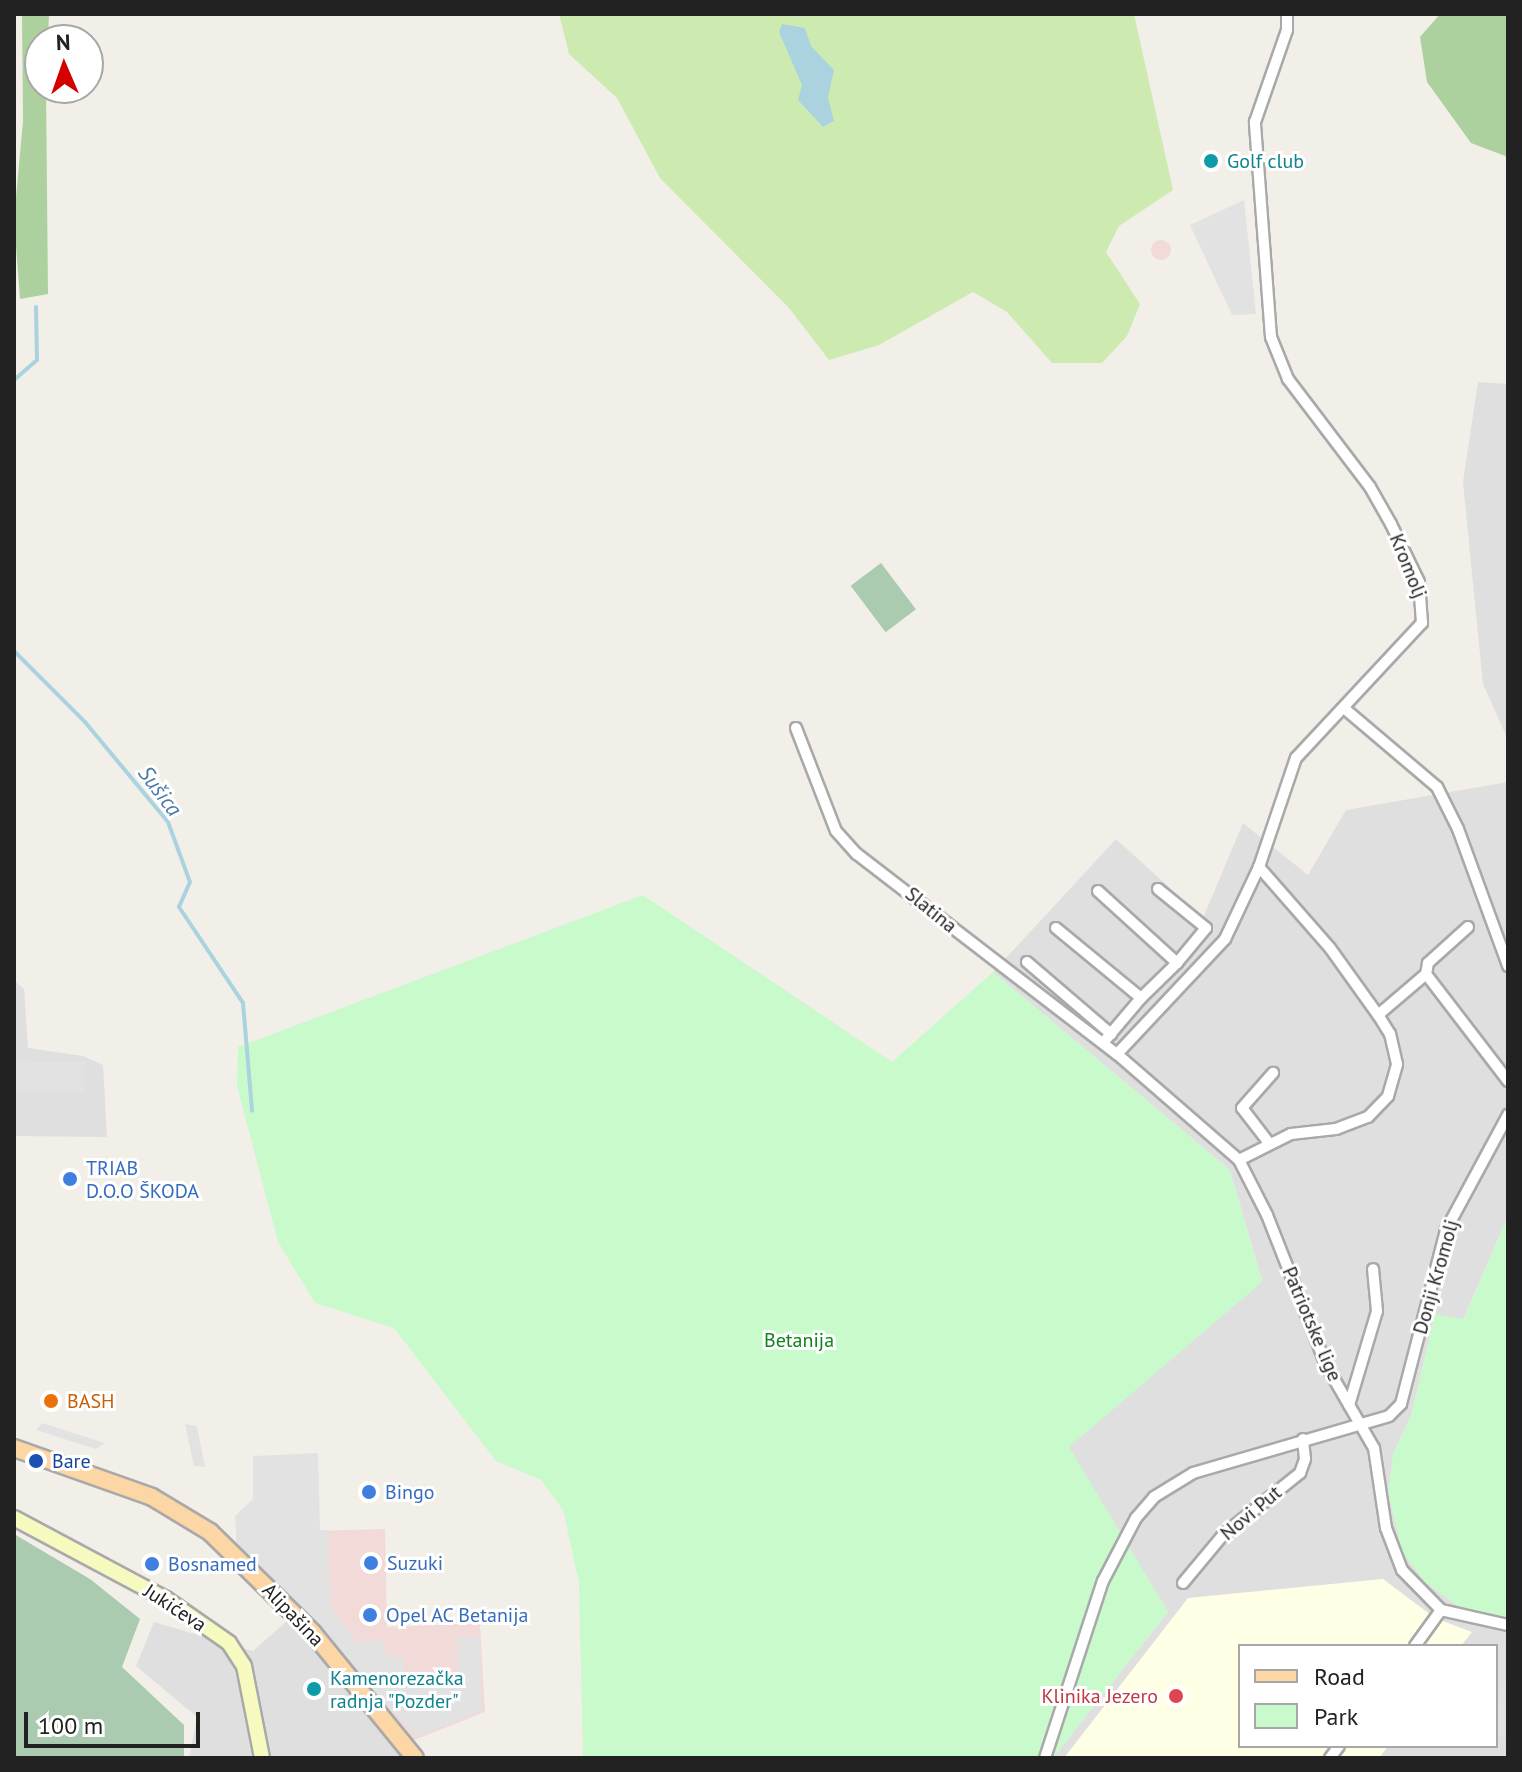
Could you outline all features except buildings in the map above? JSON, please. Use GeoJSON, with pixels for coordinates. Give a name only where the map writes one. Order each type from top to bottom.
{"type":"FeatureCollection","features":[{"type":"Feature","properties":{"kind":"main road","name":"Alipašina"},"geometry":{"type":"LineString","coordinates":[[14,1448],[139,1491],[210,1532],[313,1633],[415,1758]]}},
{"type":"Feature","properties":{"kind":"street","name":"Kromolj"},"geometry":{"type":"LineString","coordinates":[[1117,1054],[1225,939],[1259,867],[1296,758],[1422,623],[1424,603],[1370,487],[1288,379],[1271,337],[1255,122],[1287,30],[1287,14]]}},
{"type":"Feature","properties":{"kind":"street"},"geometry":{"type":"LineString","coordinates":[[1345,709],[1437,787],[1458,829],[1508,966]]}},
{"type":"Feature","properties":{"kind":"street","name":"Slatina"},"geometry":{"type":"LineString","coordinates":[[796,728],[836,831],[857,854],[1117,1054]]}},
{"type":"Feature","properties":{"kind":"street"},"geometry":{"type":"LineString","coordinates":[[1239,1160],[1291,1134],[1350,1125],[1380,1106],[1397,1064],[1390,1034],[1378,1015],[1330,948],[1259,867]]}},
{"type":"Feature","properties":{"kind":"street"},"geometry":{"type":"LineString","coordinates":[[1103,1043],[1206,928],[1158,889]]}},
{"type":"Feature","properties":{"kind":"street"},"geometry":{"type":"LineString","coordinates":[[1098,891],[1177,963]]}},
{"type":"Feature","properties":{"kind":"street"},"geometry":{"type":"LineString","coordinates":[[1378,1015],[1426,974],[1428,963],[1468,927]]}},
{"type":"Feature","properties":{"kind":"street"},"geometry":{"type":"LineString","coordinates":[[1056,928],[1141,998]]}},
{"type":"Feature","properties":{"kind":"street"},"geometry":{"type":"LineString","coordinates":[[1027,962],[1111,1034]]}},
{"type":"Feature","properties":{"kind":"street"},"geometry":{"type":"LineString","coordinates":[[1426,974],[1508,1081]]}},
{"type":"Feature","properties":{"kind":"street","name":"Patriotske lige"},"geometry":{"type":"LineString","coordinates":[[1117,1054],[1239,1160],[1378,1463],[1386,1528],[1398,1562],[1441,1610]]}},
{"type":"Feature","properties":{"kind":"street"},"geometry":{"type":"LineString","coordinates":[[1269,1143],[1242,1108],[1273,1073]]}},
{"type":"Feature","properties":{"kind":"street","name":"Donji Kromolj"},"geometry":{"type":"LineString","coordinates":[[1359,1423],[1389,1416],[1401,1404],[1446,1230],[1508,1115]]}},
{"type":"Feature","properties":{"kind":"street"},"geometry":{"type":"LineString","coordinates":[[1349,1405],[1377,1311],[1373,1269]]}},
{"type":"Feature","properties":{"kind":"street"},"geometry":{"type":"LineString","coordinates":[[1045,1758],[1103,1581],[1144,1507],[1193,1473],[1359,1423]]}},
{"type":"Feature","properties":{"kind":"street","name":"Novi Put"},"geometry":{"type":"LineString","coordinates":[[1183,1583],[1223,1535],[1300,1473],[1305,1459],[1303,1439]]}},
{"type":"Feature","properties":{"kind":"street","name":"Jukićeva"},"geometry":{"type":"LineString","coordinates":[[14,1518],[166,1599],[229,1643],[244,1666],[262,1758]]}},
{"type":"Feature","properties":{"kind":"street"},"geometry":{"type":"LineString","coordinates":[[1416,1644],[1441,1610],[1508,1625]]}},
{"type":"Feature","properties":{"kind":"shaded area"},"geometry":{"type":"Polygon","coordinates":[[[1244,200],[1256,314],[1232,315],[1190,225],[1244,200]]]}},
{"type":"Feature","properties":{"kind":"shaded area"},"geometry":{"type":"Polygon","coordinates":[[[1161,240],[1168,243],[1171,250],[1168,257],[1161,260],[1154,257],[1151,250],[1154,243],[1161,240]]]}},
{"type":"Feature","properties":{"kind":"shaded area"},"geometry":{"type":"Polygon","coordinates":[[[1478,382],[1508,384],[1508,740],[1483,684],[1463,482],[1478,382]]]}},
{"type":"Feature","properties":{"kind":"shaded area"},"geometry":{"type":"Polygon","coordinates":[[[881,563],[916,609],[886,632],[851,586],[881,563]]]}},
{"type":"Feature","properties":{"kind":"shaded area"},"geometry":{"type":"Polygon","coordinates":[[[1508,782],[1508,1216],[1463,1320],[1435,1315],[1411,1416],[1393,1454],[1425,1582],[1458,1606],[1508,1618],[1508,1758],[1053,1758],[1168,1612],[1068,1447],[1262,1281],[1230,1170],[993,972],[1116,839],[1203,918],[1243,823],[1308,875],[1346,810],[1508,782]]]}},
{"type":"Feature","properties":{"kind":"shaded area"},"geometry":{"type":"Polygon","coordinates":[[[14,980],[24,989],[28,1048],[83,1056],[103,1065],[107,1137],[14,1136],[14,980]]]}},
{"type":"Feature","properties":{"kind":"shaded area"},"geometry":{"type":"Polygon","coordinates":[[[14,1061],[85,1062],[84,1092],[14,1091],[14,1061]]]}},
{"type":"Feature","properties":{"kind":"shaded area"},"geometry":{"type":"Polygon","coordinates":[[[42,1423],[105,1443],[96,1449],[36,1430],[42,1423]]]}},
{"type":"Feature","properties":{"kind":"shaded area"},"geometry":{"type":"Polygon","coordinates":[[[185,1424],[197,1426],[205,1467],[194,1466],[185,1424]]]}},
{"type":"Feature","properties":{"kind":"shaded area"},"geometry":{"type":"Polygon","coordinates":[[[318,1453],[320,1530],[328,1530],[330,1604],[356,1642],[384,1640],[386,1657],[403,1657],[405,1683],[459,1680],[457,1637],[479,1636],[482,1711],[417,1737],[237,1547],[235,1516],[253,1499],[253,1456],[318,1453]]]}},
{"type":"Feature","properties":{"kind":"shaded area"},"geometry":{"type":"Polygon","coordinates":[[[385,1529],[387,1627],[480,1623],[485,1712],[409,1742],[237,1551],[236,1533],[385,1529]]]}},
{"type":"Feature","properties":{"kind":"shaded area"},"geometry":{"type":"Polygon","coordinates":[[[14,1534],[90,1579],[140,1619],[122,1667],[184,1725],[184,1758],[14,1758],[14,1534]]]}},
{"type":"Feature","properties":{"kind":"shaded area","name":"Klinika Jezero"},"geometry":{"type":"Polygon","coordinates":[[[1383,1579],[1435,1618],[1472,1632],[1463,1644],[1238,1644],[1238,1748],[1386,1748],[1379,1758],[1064,1758],[1188,1598],[1383,1579]]]}},
{"type":"Feature","properties":{"kind":"shaded area"},"geometry":{"type":"Polygon","coordinates":[[[295,1614],[415,1758],[189,1758],[197,1717],[136,1666],[154,1622],[253,1651],[295,1614]]]}},
{"type":"Feature","properties":{"kind":"shaded area"},"geometry":{"type":"Polygon","coordinates":[[[1508,1673],[1508,1738],[1498,1735],[1498,1701],[1508,1673]]]}},
{"type":"Feature","properties":{"kind":"green space"},"geometry":{"type":"Polygon","coordinates":[[[22,14],[49,14],[49,24],[24,24],[24,104],[46,104],[48,294],[20,299],[14,219],[23,121],[22,14]]]}},
{"type":"Feature","properties":{"kind":"green space"},"geometry":{"type":"Polygon","coordinates":[[[559,14],[1134,14],[1173,190],[1119,226],[1106,252],[1140,304],[1127,336],[1102,363],[1052,363],[1007,312],[973,292],[879,345],[829,360],[789,308],[660,178],[617,98],[569,54],[559,14]]]}},
{"type":"Feature","properties":{"kind":"green space"},"geometry":{"type":"Polygon","coordinates":[[[1440,14],[1508,14],[1508,157],[1471,143],[1427,82],[1420,37],[1440,14]]]}},
{"type":"Feature","properties":{"kind":"green space","name":"Betanija"},"geometry":{"type":"Polygon","coordinates":[[[643,895],[892,1062],[993,972],[1230,1170],[1262,1282],[1069,1447],[1168,1612],[1053,1758],[583,1758],[579,1583],[563,1510],[541,1480],[496,1461],[394,1328],[315,1303],[278,1242],[237,1086],[238,1047],[643,895]]]}},
{"type":"Feature","properties":{"kind":"green space"},"geometry":{"type":"Polygon","coordinates":[[[1508,1216],[1508,1618],[1458,1606],[1425,1582],[1402,1552],[1388,1493],[1393,1454],[1411,1416],[1435,1314],[1464,1319],[1508,1216]]]}},
{"type":"Feature","properties":{"kind":"water"},"geometry":{"type":"Polygon","coordinates":[[[782,24],[805,28],[811,46],[834,70],[828,98],[834,121],[823,127],[798,100],[802,85],[779,32],[782,24]]]}},
{"type":"Feature","properties":{"kind":"waterway","name":"Sušica"},"geometry":{"type":"LineString","coordinates":[[14,380],[37,360],[36,307]]}},
{"type":"Feature","properties":{"kind":"waterway","name":"Sušica"},"geometry":{"type":"LineString","coordinates":[[14,651],[85,722],[168,822],[190,882],[179,907],[243,1003],[252,1111]]}},
{"type":"Feature","properties":{"kind":"place","name":"Golf club"},"geometry":{"type":"Point","coordinates":[1211,161]}},
{"type":"Feature","properties":{"kind":"place","name":"TRIAB D.O.O ŠKODA"},"geometry":{"type":"Point","coordinates":[70,1179]}},
{"type":"Feature","properties":{"kind":"place","name":"BASH"},"geometry":{"type":"Point","coordinates":[51,1401]}},
{"type":"Feature","properties":{"kind":"place","name":"Bare"},"geometry":{"type":"Point","coordinates":[36,1461]}},
{"type":"Feature","properties":{"kind":"place","name":"Bingo"},"geometry":{"type":"Point","coordinates":[369,1492]}},
{"type":"Feature","properties":{"kind":"place","name":"Suzuki"},"geometry":{"type":"Point","coordinates":[371,1563]}},
{"type":"Feature","properties":{"kind":"place","name":"Bosnamed"},"geometry":{"type":"Point","coordinates":[152,1564]}},
{"type":"Feature","properties":{"kind":"place","name":"Opel AC Betanija"},"geometry":{"type":"Point","coordinates":[370,1615]}},
{"type":"Feature","properties":{"kind":"place","name":"Kamenorezačka radnja \"Pozder\""},"geometry":{"type":"Point","coordinates":[314,1689]}},
{"type":"Feature","properties":{"kind":"place","name":"Klinika Jezero"},"geometry":{"type":"Point","coordinates":[1176,1696]}}]}
